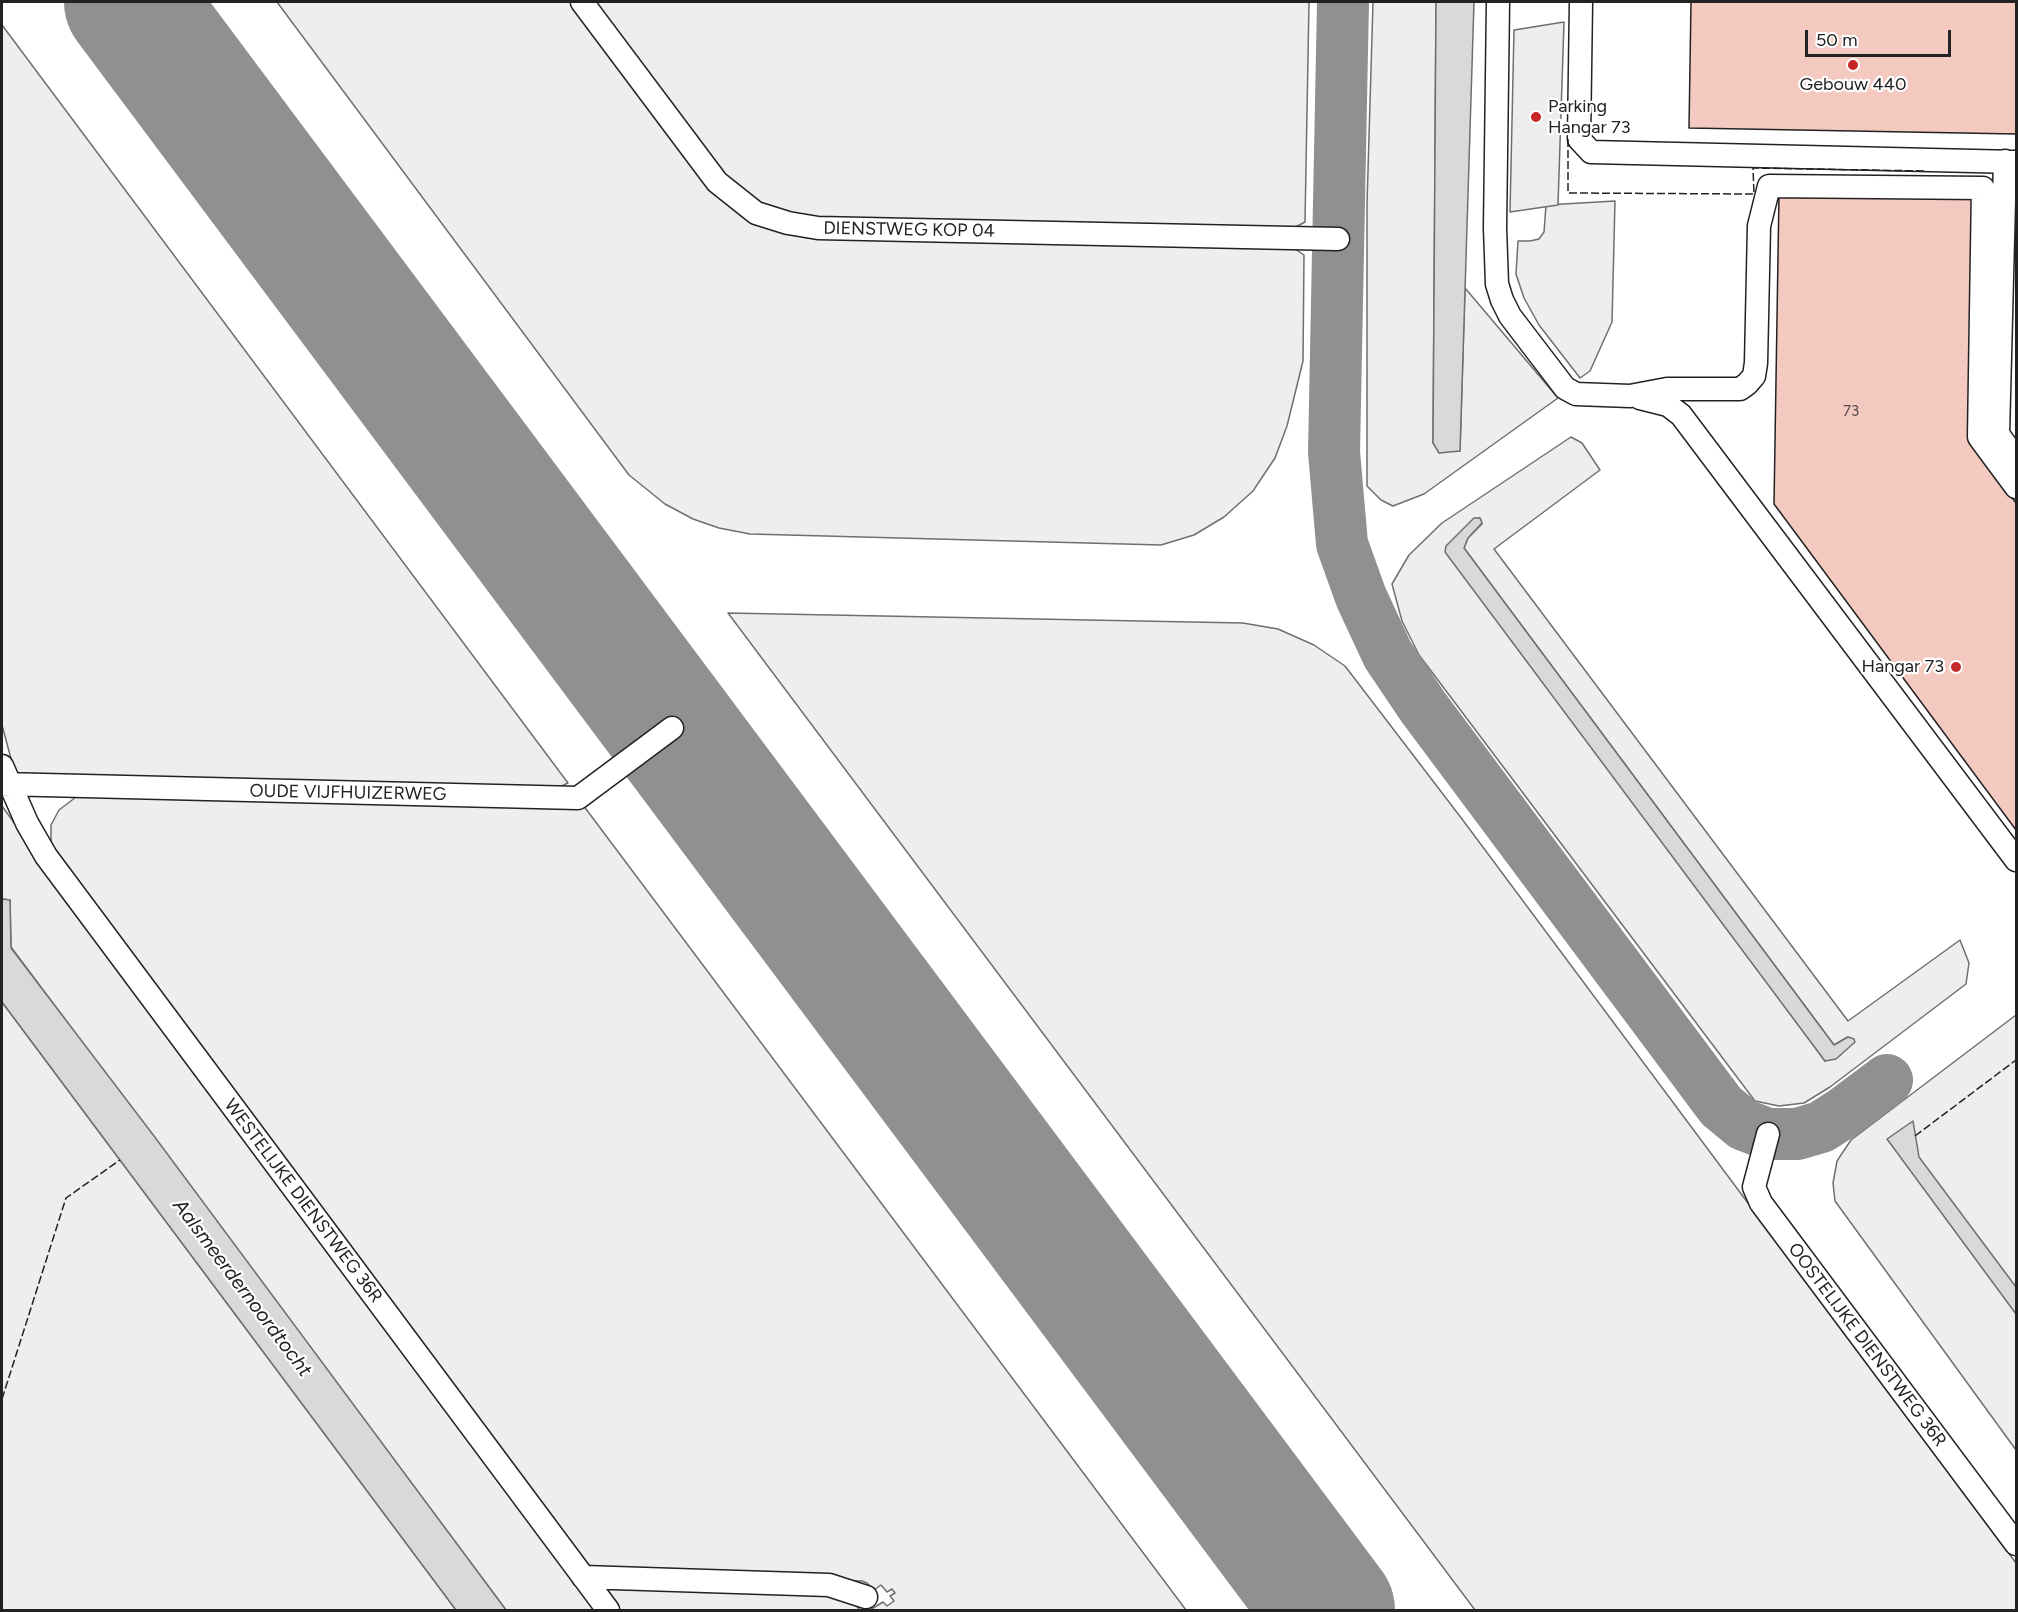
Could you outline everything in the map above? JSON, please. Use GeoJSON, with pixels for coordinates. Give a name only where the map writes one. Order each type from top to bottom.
{"type":"FeatureCollection","features":[{"type":"Feature","properties":{"kind":"lane","name":"DIENSTWEG KOP 04"},"geometry":{"type":"LineString","coordinates":[[582,2],[717,182],[756,213],[788,223],[818,228],[1338,238]]}},
{"type":"Feature","properties":{"kind":"lane"},"geometry":{"type":"LineString","coordinates":[[1498,2],[1495,264],[1497,284],[1510,316],[1566,388],[1576,394],[1630,396],[1668,405],[1681,415],[2016,860]]}},
{"type":"Feature","properties":{"kind":"lane"},"geometry":{"type":"LineString","coordinates":[[1581,2],[1579,139],[1591,152],[2011,161],[1998,434],[2016,459]]}},
{"type":"Feature","properties":{"kind":"lane"},"geometry":{"type":"LineString","coordinates":[[1630,396],[1667,389],[1740,389],[1754,376],[1759,226],[1769,186],[1983,189],[1979,437],[2016,487]]}},
{"type":"Feature","properties":{"kind":"lane","name":"OUDE VIJFHUIZERWEG"},"geometry":{"type":"LineString","coordinates":[[4,778],[578,798],[672,728]]}},
{"type":"Feature","properties":{"kind":"lane","name":"WESTELIJKE DIENSTWEG 36R"},"geometry":{"type":"LineString","coordinates":[[4,778],[46,856],[608,1611]]}},
{"type":"Feature","properties":{"kind":"lane","name":"OOSTELIJKE DIENSTWEG 36R"},"geometry":{"type":"LineString","coordinates":[[1768,1134],[1754,1187],[1761,1203],[2016,1544]]}},
{"type":"Feature","properties":{"kind":"lane"},"geometry":{"type":"LineString","coordinates":[[583,1577],[829,1585],[866,1597]]}},
{"type":"Feature","properties":{"kind":"shaded area"},"geometry":{"type":"Polygon","coordinates":[[[277,2],[572,2],[753,218],[1289,245],[1304,255],[1303,361],[1287,426],[1275,458],[1253,491],[1224,517],[1194,535],[1161,545],[750,534],[719,528],[693,519],[665,504],[629,475],[277,2]]]}},
{"type":"Feature","properties":{"kind":"shaded area"},"geometry":{"type":"Polygon","coordinates":[[[592,2],[1309,2],[1305,222],[1290,230],[824,223],[770,208],[729,183],[592,2]]]}},
{"type":"Feature","properties":{"kind":"shaded area"},"geometry":{"type":"Polygon","coordinates":[[[1373,2],[1436,2],[1433,443],[1460,451],[1465,288],[1558,398],[1424,494],[1393,506],[1381,500],[1367,486],[1367,204],[1373,2]]]}},
{"type":"Feature","properties":{"kind":"shaded area","name":"Parking Hangar 73"},"geometry":{"type":"Polygon","coordinates":[[[1564,22],[1558,205],[1510,212],[1514,30],[1564,22]]]}},
{"type":"Feature","properties":{"kind":"shaded area"},"geometry":{"type":"Polygon","coordinates":[[[2,25],[568,783],[553,790],[22,775],[14,770],[2,725],[2,25]]]}},
{"type":"Feature","properties":{"kind":"shaded area"},"geometry":{"type":"Polygon","coordinates":[[[1615,201],[1612,322],[1590,371],[1580,378],[1539,325],[1524,298],[1516,274],[1518,241],[1539,239],[1544,232],[1546,205],[1615,201]]]}},
{"type":"Feature","properties":{"kind":"shaded area"},"geometry":{"type":"Polygon","coordinates":[[[1571,437],[1582,443],[1600,470],[1494,549],[1848,1021],[1960,940],[1969,963],[1966,984],[1830,1087],[1804,1103],[1779,1106],[1755,1101],[1419,655],[1402,621],[1392,584],[1409,555],[1442,523],[1571,437]],[[1480,518],[1474,519],[1447,546],[1825,1061],[1848,1037],[1834,1045],[1464,548],[1468,538],[1482,524],[1480,518]]]}},
{"type":"Feature","properties":{"kind":"shaded area"},"geometry":{"type":"Polygon","coordinates":[[[728,613],[1243,623],[1278,629],[1314,645],[1345,666],[1462,819],[2016,1563],[2016,1610],[1475,1610],[728,613]]]}},
{"type":"Feature","properties":{"kind":"shaded area"},"geometry":{"type":"Polygon","coordinates":[[[88,794],[583,805],[1186,1610],[870,1610],[883,1602],[887,1606],[894,1601],[890,1596],[895,1593],[892,1589],[887,1592],[881,1585],[874,1590],[862,1581],[590,1572],[51,849],[51,825],[59,810],[76,797],[88,794]]]}},
{"type":"Feature","properties":{"kind":"shaded area"},"geometry":{"type":"Polygon","coordinates":[[[2,806],[600,1610],[506,1610],[11,947],[10,900],[2,899],[2,806]]]}},
{"type":"Feature","properties":{"kind":"shaded area"},"geometry":{"type":"Polygon","coordinates":[[[2,1002],[120,1160],[456,1610],[2,1610],[2,1002]]]}},
{"type":"Feature","properties":{"kind":"shaded area"},"geometry":{"type":"Polygon","coordinates":[[[2016,1015],[2016,1450],[1835,1201],[1833,1183],[1837,1161],[1851,1140],[2016,1015]]]}},
{"type":"Feature","properties":{"kind":"shaded area"},"geometry":{"type":"Polygon","coordinates":[[[604,1589],[821,1589],[851,1600],[860,1610],[617,1610],[604,1589]]]}},
{"type":"Feature","properties":{"kind":"water"},"geometry":{"type":"Polygon","coordinates":[[[1436,2],[1474,2],[1460,451],[1439,453],[1433,443],[1436,2]]]}},
{"type":"Feature","properties":{"kind":"water"},"geometry":{"type":"Polygon","coordinates":[[[1474,518],[1480,518],[1482,523],[1468,538],[1464,548],[1834,1045],[1848,1037],[1854,1039],[1855,1042],[1836,1059],[1825,1061],[1445,552],[1446,546],[1474,518]]]}},
{"type":"Feature","properties":{"kind":"water","name":"Aalsmeerdernoordtocht"},"geometry":{"type":"Polygon","coordinates":[[[2,899],[10,900],[11,948],[154,1136],[506,1610],[456,1610],[2,1002],[2,899]]]}},
{"type":"Feature","properties":{"kind":"water"},"geometry":{"type":"Polygon","coordinates":[[[1913,1121],[1919,1157],[2016,1287],[2016,1314],[1887,1139],[1913,1121]]]}},
{"type":"Feature","properties":{"kind":"building","name":"Gebouw 440"},"geometry":{"type":"Polygon","coordinates":[[[1691,2],[2016,2],[2016,134],[1689,128],[1691,2]]]}},
{"type":"Feature","properties":{"kind":"building","name":"Hangar 73"},"geometry":{"type":"Polygon","coordinates":[[[1779,194],[1975,198],[1970,441],[2016,503],[2016,830],[1774,504],[1779,194]]]}},
{"type":"Feature","properties":{"kind":"taxiway"},"geometry":{"type":"LineString","coordinates":[[1343,2],[1334,452],[1342,544],[1361,597],[1388,655],[1423,707],[1721,1106],[1744,1125],[1768,1134],[1797,1134],[1821,1127],[1887,1080]]}},
{"type":"Feature","properties":{"kind":"runway"},"geometry":{"type":"LineString","coordinates":[[129,2],[1330,1610]]}},
{"type":"Feature","properties":{"kind":"fence"},"geometry":{"type":"LineString","coordinates":[[1568,139],[1568,193],[1754,194],[1753,168],[1926,171]]}},
{"type":"Feature","properties":{"kind":"fence"},"geometry":{"type":"LineString","coordinates":[[1915,1136],[2016,1060]]}},
{"type":"Feature","properties":{"kind":"fence"},"geometry":{"type":"LineString","coordinates":[[2,1399],[66,1198],[120,1160]]}},
{"type":"Feature","properties":{"kind":"place","name":"Gebouw 440"},"geometry":{"type":"Point","coordinates":[1853,65]}},
{"type":"Feature","properties":{"kind":"place","name":"Parking Hangar 73"},"geometry":{"type":"Point","coordinates":[1536,117]}},
{"type":"Feature","properties":{"kind":"place","name":"Hangar 73"},"geometry":{"type":"Point","coordinates":[1956,667]}}]}
